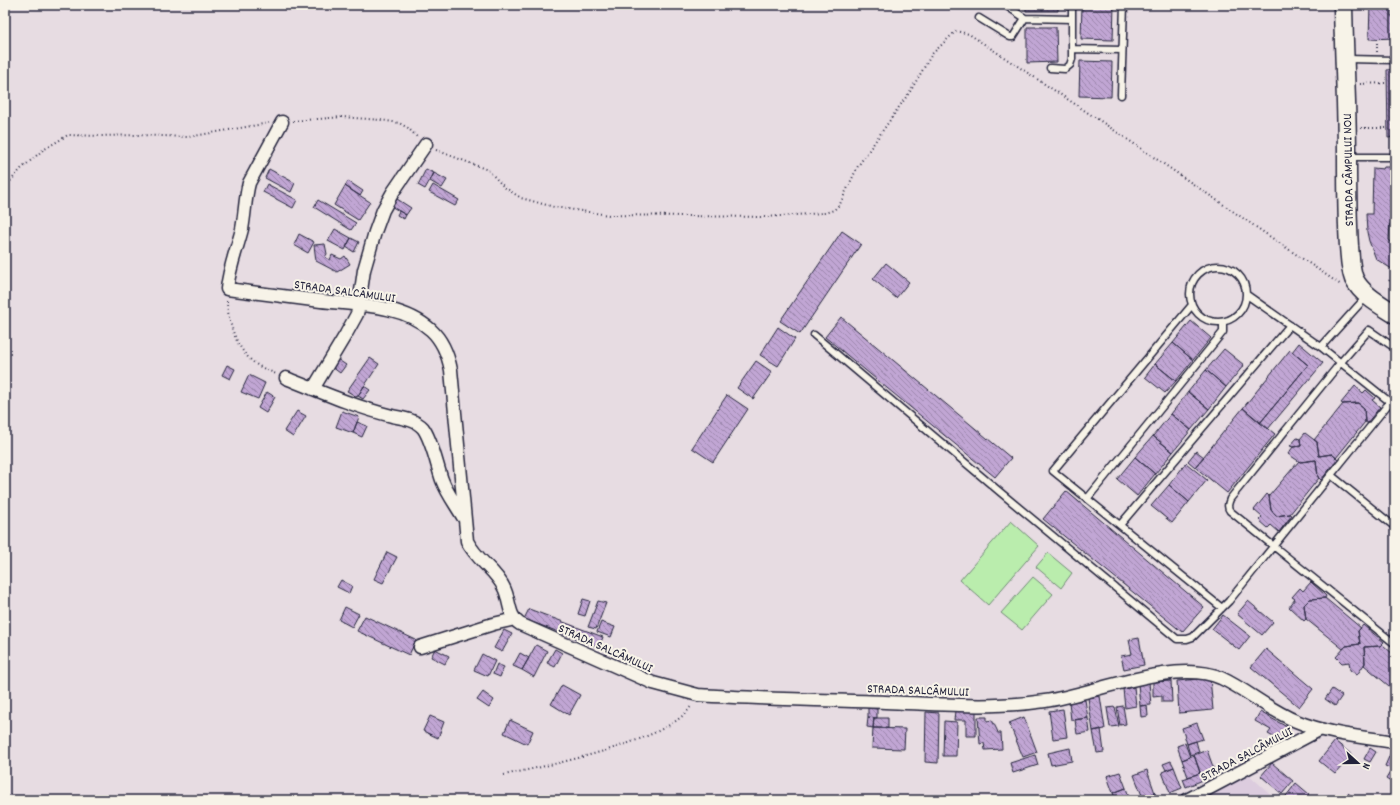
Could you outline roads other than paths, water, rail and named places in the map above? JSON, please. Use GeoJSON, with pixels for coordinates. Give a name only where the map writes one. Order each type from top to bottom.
{"type":"FeatureCollection","features":[{"type":"Feature","properties":{"kind":"street","name":"STRADA CÂMPULUI NOU"},"geometry":{"type":"LineString","coordinates":[[1343,5],[1347,157],[1346,189],[1350,259],[1354,278],[1364,291]]}},
{"type":"Feature","properties":{"kind":"street","name":"STRADA SALCÂMULUI"},"geometry":{"type":"LineString","coordinates":[[282,122],[249,183],[246,192],[242,228],[228,277],[227,289],[359,305],[395,311],[412,318],[431,330],[438,338],[444,347],[451,370],[467,541],[472,551],[500,580],[515,619],[520,624],[652,683],[698,695],[1004,705],[1046,701],[1163,674],[1197,671],[1213,674],[1222,678],[1272,709],[1319,730],[1395,742]]}},
{"type":"Feature","properties":{"kind":"street"},"geometry":{"type":"LineString","coordinates":[[313,389],[354,320],[359,305],[364,270],[379,220],[394,192],[426,144]]}},
{"type":"Feature","properties":{"kind":"street"},"geometry":{"type":"LineString","coordinates":[[1364,291],[1395,314]]}},
{"type":"Feature","properties":{"kind":"street"},"geometry":{"type":"LineString","coordinates":[[286,378],[372,411],[408,420],[419,425],[424,429],[446,488],[465,520]]}},
{"type":"Feature","properties":{"kind":"street"},"geometry":{"type":"LineString","coordinates":[[420,647],[493,624],[515,619]]}},
{"type":"Feature","properties":{"kind":"street","name":"STRADA SALCÂMULUI"},"geometry":{"type":"LineString","coordinates":[[1187,800],[1319,730]]}},
{"type":"Feature","properties":{"kind":"lane"},"geometry":{"type":"LineString","coordinates":[[1005,5],[1025,18],[1072,19]]}},
{"type":"Feature","properties":{"kind":"lane"},"geometry":{"type":"LineString","coordinates":[[1050,68],[1059,70],[1065,69],[1070,65],[1072,59],[1072,5]]}},
{"type":"Feature","properties":{"kind":"lane"},"geometry":{"type":"LineString","coordinates":[[1121,95],[1124,5]]}},
{"type":"Feature","properties":{"kind":"lane"},"geometry":{"type":"LineString","coordinates":[[979,18],[1010,37],[1013,37],[1025,18]]}},
{"type":"Feature","properties":{"kind":"lane"},"geometry":{"type":"LineString","coordinates":[[1072,49],[1122,50]]}},
{"type":"Feature","properties":{"kind":"lane"},"geometry":{"type":"LineString","coordinates":[[1344,59],[1395,60]]}},
{"type":"Feature","properties":{"kind":"lane"},"geometry":{"type":"LineString","coordinates":[[1347,157],[1395,157]]}},
{"type":"Feature","properties":{"kind":"lane"},"geometry":{"type":"LineString","coordinates":[[1214,266],[1228,267],[1236,271],[1246,286],[1247,295],[1245,305],[1240,313],[1232,319],[1223,322],[1213,322],[1204,319],[1197,313],[1192,304],[1190,295],[1191,286],[1195,278],[1201,271],[1214,266]]}},
{"type":"Feature","properties":{"kind":"lane"},"geometry":{"type":"LineString","coordinates":[[1321,347],[1364,291]]}},
{"type":"Feature","properties":{"kind":"lane"},"geometry":{"type":"LineString","coordinates":[[814,335],[1172,636],[1182,640],[1193,637],[1222,608],[1331,475],[1393,404],[1321,347],[1247,295]]}},
{"type":"Feature","properties":{"kind":"lane"},"geometry":{"type":"LineString","coordinates":[[1192,304],[1053,471],[1222,608]]}},
{"type":"Feature","properties":{"kind":"lane"},"geometry":{"type":"LineString","coordinates":[[1087,499],[1223,332],[1223,322]]}},
{"type":"Feature","properties":{"kind":"lane"},"geometry":{"type":"LineString","coordinates":[[1120,525],[1290,325]]}},
{"type":"Feature","properties":{"kind":"lane"},"geometry":{"type":"LineString","coordinates":[[1395,348],[1369,330],[1341,362],[1230,499],[1228,504],[1230,511],[1395,644]]}},
{"type":"Feature","properties":{"kind":"lane"},"geometry":{"type":"LineString","coordinates":[[1331,475],[1395,527]]}}]}
